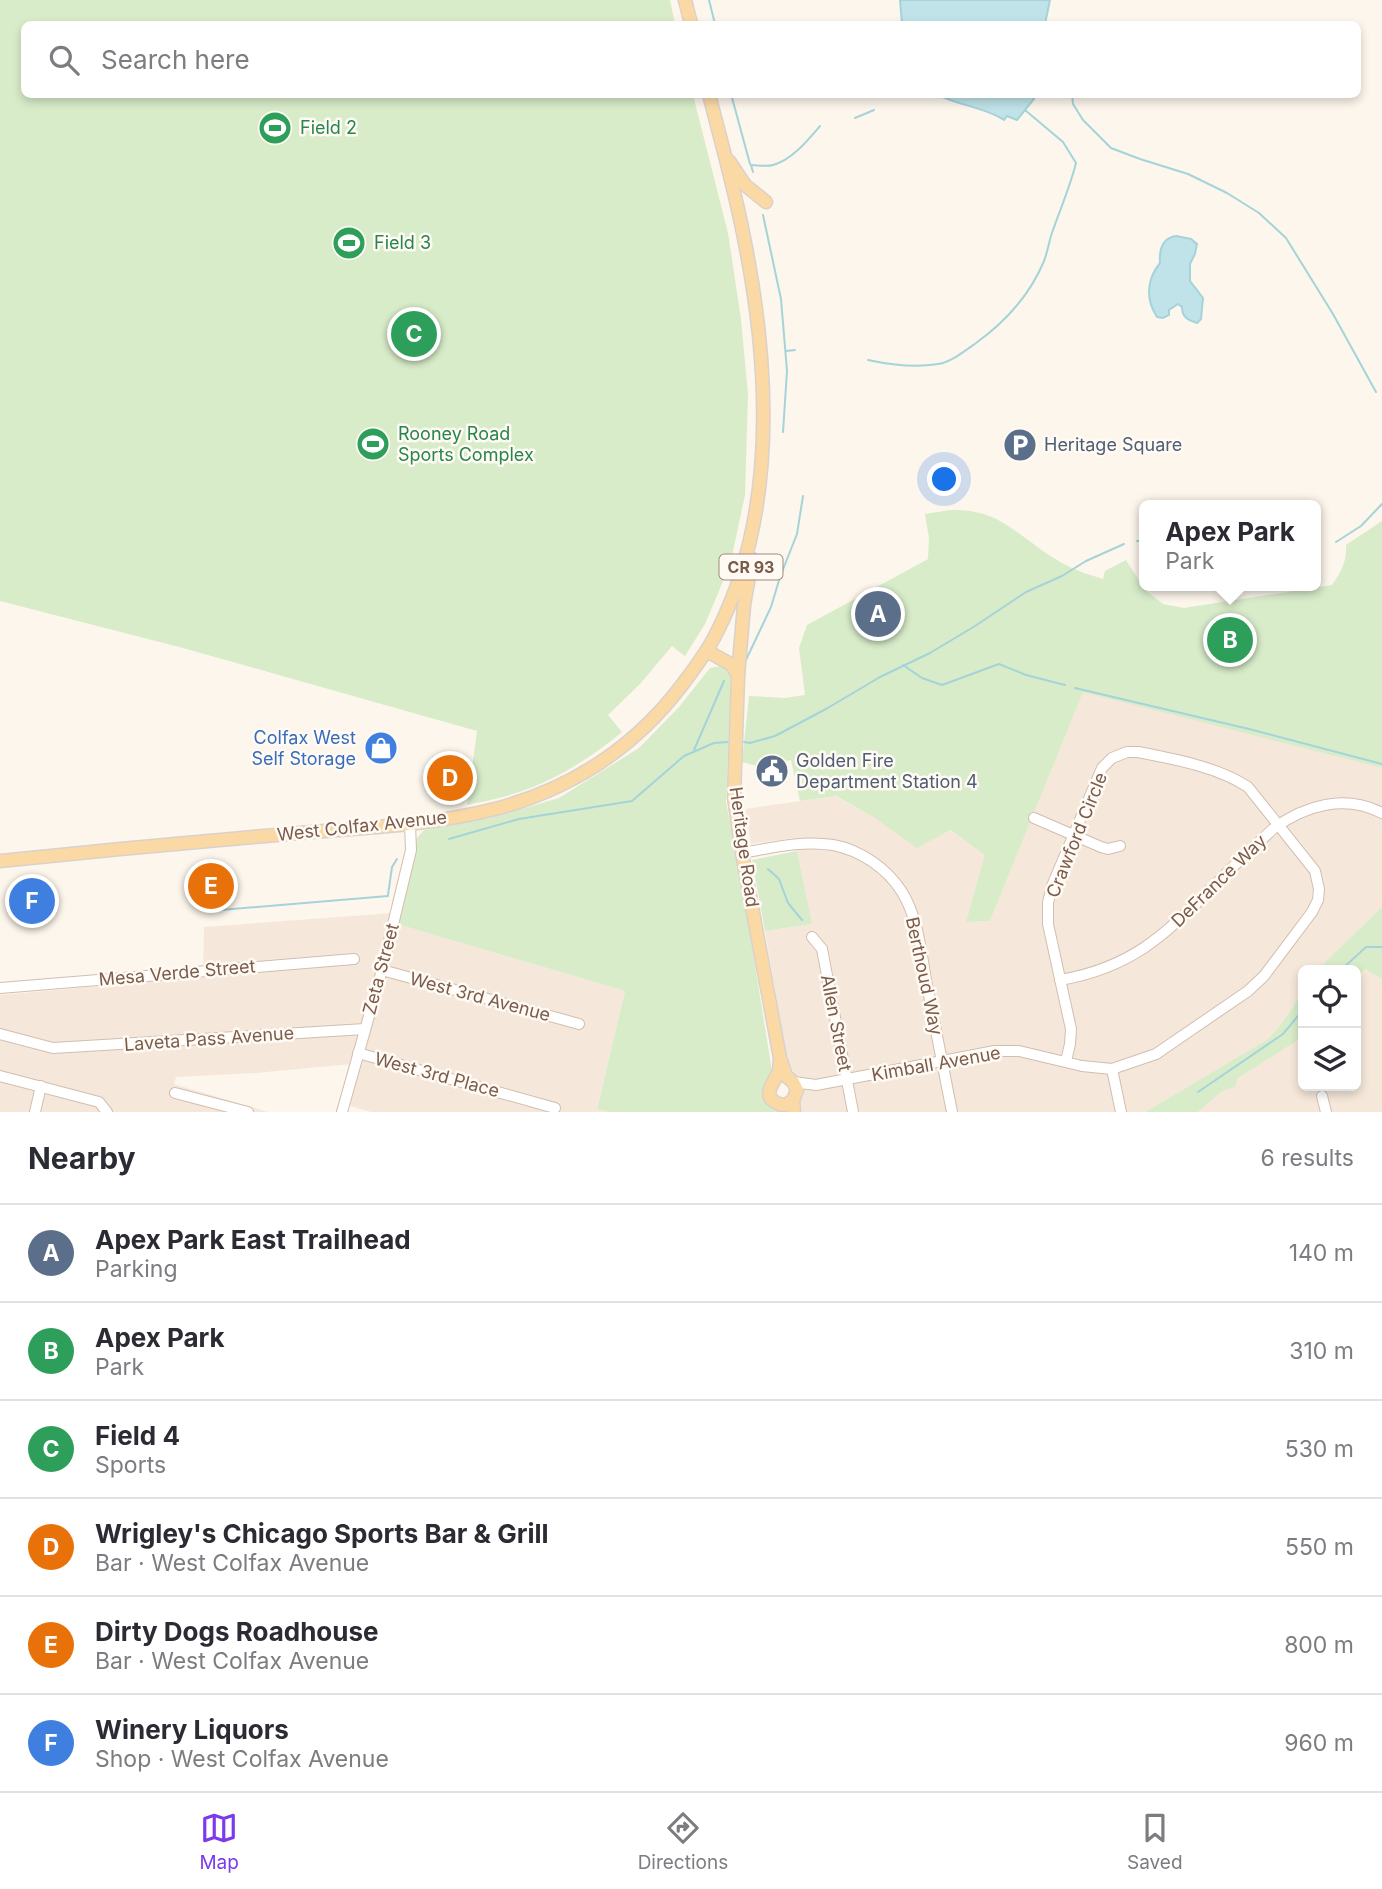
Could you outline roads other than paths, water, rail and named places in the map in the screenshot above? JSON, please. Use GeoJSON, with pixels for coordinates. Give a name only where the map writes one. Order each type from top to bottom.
{"type":"FeatureCollection","features":[{"type":"Feature","properties":{"kind":"main road"},"geometry":{"type":"LineString","coordinates":[[685,0],[690,21]]}},
{"type":"Feature","properties":{"kind":"main road"},"geometry":{"type":"LineString","coordinates":[[710,98],[744,238],[755,302],[762,374],[762,458]]}},
{"type":"Feature","properties":{"kind":"main road"},"geometry":{"type":"LineString","coordinates":[[723,150],[746,186],[766,202]]}},
{"type":"Feature","properties":{"kind":"main road","name":"West Colfax Avenue"},"geometry":{"type":"LineString","coordinates":[[0,861],[411,824],[464,816],[513,803],[566,783],[629,742],[654,720],[707,650],[736,589],[747,553],[757,504],[762,458]]}},
{"type":"Feature","properties":{"kind":"main road","name":"CR 93"},"geometry":{"type":"LineString","coordinates":[[738,676],[744,605],[761,497],[762,458]]}},
{"type":"Feature","properties":{"kind":"main road"},"geometry":{"type":"LineString","coordinates":[[707,650],[732,665],[738,676]]}},
{"type":"Feature","properties":{"kind":"main road","name":"Heritage Road"},"geometry":{"type":"LineString","coordinates":[[738,676],[734,797],[780,1058],[791,1098]]}},
{"type":"Feature","properties":{"kind":"main road","name":"Heritage Road"},"geometry":{"type":"LineString","coordinates":[[774,1081],[780,1058]]}},
{"type":"Feature","properties":{"kind":"main road"},"geometry":{"type":"LineString","coordinates":[[781,1078],[791,1098],[774,1102],[769,1094],[774,1081],[781,1078]]}},
{"type":"Feature","properties":{"kind":"street","name":"Crawford Circle"},"geometry":{"type":"LineString","coordinates":[[1066,1061],[1070,1029],[1048,924],[1048,903],[1052,886],[1102,768],[1112,758],[1127,752],[1154,755],[1223,774],[1248,788],[1278,825]]}},
{"type":"Feature","properties":{"kind":"street","name":"DeFrance Way"},"geometry":{"type":"LineString","coordinates":[[1060,980],[1098,971],[1144,949],[1174,925],[1278,825],[1304,810],[1333,803],[1367,807],[1382,813]]}},
{"type":"Feature","properties":{"kind":"street"},"geometry":{"type":"LineString","coordinates":[[1034,818],[1101,847],[1108,849],[1120,846]]}},
{"type":"Feature","properties":{"kind":"street","name":"Zeta Street"},"geometry":{"type":"LineString","coordinates":[[342,1112],[382,970],[411,850],[411,824]]}},
{"type":"Feature","properties":{"kind":"street","name":"Kimball Avenue"},"geometry":{"type":"LineString","coordinates":[[791,1098],[816,1085],[995,1051],[1019,1051],[1098,1069],[1112,1069],[1156,1054],[1248,991],[1264,976],[1306,922],[1318,900],[1315,871],[1278,825]]}},
{"type":"Feature","properties":{"kind":"street","name":"Berthoud Way"},"geometry":{"type":"LineString","coordinates":[[742,853],[799,844],[832,845],[860,854],[882,869],[902,893],[917,932],[952,1112]]}},
{"type":"Feature","properties":{"kind":"street","name":"Allen Street"},"geometry":{"type":"LineString","coordinates":[[812,937],[822,949],[853,1112]]}},
{"type":"Feature","properties":{"kind":"street","name":"Mesa Verde Street"},"geometry":{"type":"LineString","coordinates":[[0,988],[354,958]]}},
{"type":"Feature","properties":{"kind":"street","name":"West 3rd Avenue"},"geometry":{"type":"LineString","coordinates":[[382,970],[579,1024]]}},
{"type":"Feature","properties":{"kind":"street","name":"Laveta Pass Avenue"},"geometry":{"type":"LineString","coordinates":[[0,1034],[53,1048],[365,1029]]}},
{"type":"Feature","properties":{"kind":"street","name":"West 3rd Place"},"geometry":{"type":"LineString","coordinates":[[358,1053],[555,1108]]}},
{"type":"Feature","properties":{"kind":"street"},"geometry":{"type":"LineString","coordinates":[[1112,1069],[1121,1112]]}},
{"type":"Feature","properties":{"kind":"street"},"geometry":{"type":"LineString","coordinates":[[0,1076],[99,1102],[107,1111]]}},
{"type":"Feature","properties":{"kind":"street"},"geometry":{"type":"LineString","coordinates":[[35,1112],[41,1086]]}},
{"type":"Feature","properties":{"kind":"street"},"geometry":{"type":"LineString","coordinates":[[175,1093],[248,1112]]}},
{"type":"Feature","properties":{"kind":"street"},"geometry":{"type":"LineString","coordinates":[[1322,1096],[1326,1112]]}},
{"type":"Feature","properties":{"kind":"water"},"geometry":{"type":"Polygon","coordinates":[[[900,0],[1050,0],[1046,21],[902,21],[900,0]]]}},
{"type":"Feature","properties":{"kind":"water"},"geometry":{"type":"Polygon","coordinates":[[[946,98],[1034,99],[1017,120],[1007,116],[1004,120],[989,112],[946,98]]]}},
{"type":"Feature","properties":{"kind":"water"},"geometry":{"type":"Polygon","coordinates":[[[1176,236],[1191,239],[1197,244],[1190,264],[1190,281],[1203,298],[1201,319],[1197,323],[1186,318],[1178,304],[1169,310],[1169,315],[1157,317],[1149,296],[1152,276],[1160,263],[1162,245],[1167,239],[1176,236]]]}},
{"type":"Feature","properties":{"kind":"waterway"},"geometry":{"type":"LineString","coordinates":[[709,0],[714,21]]}},
{"type":"Feature","properties":{"kind":"waterway"},"geometry":{"type":"LineString","coordinates":[[732,98],[750,164]]}},
{"type":"Feature","properties":{"kind":"waterway"},"geometry":{"type":"LineString","coordinates":[[1072,98],[1083,120],[1111,148],[1188,174],[1227,193],[1259,213],[1286,238],[1333,314],[1376,392]]}},
{"type":"Feature","properties":{"kind":"waterway"},"geometry":{"type":"LineString","coordinates":[[855,118],[874,110]]}},
{"type":"Feature","properties":{"kind":"waterway"},"geometry":{"type":"LineString","coordinates":[[868,360],[912,366],[948,361],[997,326],[1016,307],[1032,285],[1044,261],[1076,163],[1063,142],[1025,110]]}},
{"type":"Feature","properties":{"kind":"waterway"},"geometry":{"type":"LineString","coordinates":[[753,172],[751,165],[770,166],[787,159],[820,126]]}},
{"type":"Feature","properties":{"kind":"waterway"},"geometry":{"type":"LineString","coordinates":[[763,215],[781,299],[787,371],[783,432]]}},
{"type":"Feature","properties":{"kind":"waterway"},"geometry":{"type":"LineString","coordinates":[[786,351],[795,350]]}},
{"type":"Feature","properties":{"kind":"waterway"},"geometry":{"type":"LineString","coordinates":[[745,662],[771,607],[797,534],[803,496]]}},
{"type":"Feature","properties":{"kind":"waterway"},"geometry":{"type":"LineString","coordinates":[[1336,542],[1361,526],[1382,504]]}},
{"type":"Feature","properties":{"kind":"waterway"},"geometry":{"type":"LineString","coordinates":[[744,742],[750,743],[775,736],[880,677],[930,653],[1026,592],[1124,544]]}},
{"type":"Feature","properties":{"kind":"waterway"},"geometry":{"type":"LineString","coordinates":[[903,665],[922,678],[942,685],[999,664],[1026,675],[1065,685]]}},
{"type":"Feature","properties":{"kind":"waterway"},"geometry":{"type":"LineString","coordinates":[[694,750],[724,681]]}},
{"type":"Feature","properties":{"kind":"waterway"},"geometry":{"type":"LineString","coordinates":[[1075,688],[1382,764]]}},
{"type":"Feature","properties":{"kind":"waterway"},"geometry":{"type":"LineString","coordinates":[[449,839],[519,819],[632,801],[684,756],[714,743],[728,742]]}},
{"type":"Feature","properties":{"kind":"waterway"},"geometry":{"type":"LineString","coordinates":[[388,895],[392,867],[397,859]]}},
{"type":"Feature","properties":{"kind":"waterway"},"geometry":{"type":"LineString","coordinates":[[768,869],[779,879],[788,903],[802,920]]}},
{"type":"Feature","properties":{"kind":"waterway"},"geometry":{"type":"LineString","coordinates":[[220,910],[388,896]]}},
{"type":"Feature","properties":{"kind":"waterway"},"geometry":{"type":"LineString","coordinates":[[1346,965],[1366,947],[1382,947]]}},
{"type":"Feature","properties":{"kind":"waterway"},"geometry":{"type":"LineString","coordinates":[[1198,1092],[1283,1034],[1298,1016]]}},
{"type":"Feature","properties":{"kind":"place","name":"Field 2"},"geometry":{"type":"Point","coordinates":[275,128]}},
{"type":"Feature","properties":{"kind":"place","name":"Field 3"},"geometry":{"type":"Point","coordinates":[349,243]}},
{"type":"Feature","properties":{"kind":"place","name":"Field 4"},"geometry":{"type":"Point","coordinates":[414,334]}},
{"type":"Feature","properties":{"kind":"place","name":"Rooney Road Sports Complex"},"geometry":{"type":"Point","coordinates":[373,444]}},
{"type":"Feature","properties":{"kind":"place","name":"Heritage Square"},"geometry":{"type":"Point","coordinates":[1020,445]}},
{"type":"Feature","properties":{"kind":"place","name":"Apex Park East Trailhead"},"geometry":{"type":"Point","coordinates":[878,614]}},
{"type":"Feature","properties":{"kind":"place","name":"Apex Park"},"geometry":{"type":"Point","coordinates":[1230,640]}},
{"type":"Feature","properties":{"kind":"place","name":"Colfax West Self Storage"},"geometry":{"type":"Point","coordinates":[381,748]}},
{"type":"Feature","properties":{"kind":"place","name":"Golden Fire Department Station 4"},"geometry":{"type":"Point","coordinates":[772,771]}},
{"type":"Feature","properties":{"kind":"place","name":"Wrigley's Chicago Sports Bar & Grill"},"geometry":{"type":"Point","coordinates":[450,778]}},
{"type":"Feature","properties":{"kind":"place","name":"Dirty Dogs Roadhouse"},"geometry":{"type":"Point","coordinates":[211,886]}},
{"type":"Feature","properties":{"kind":"place","name":"Winery Liquors"},"geometry":{"type":"Point","coordinates":[32,901]}}]}
